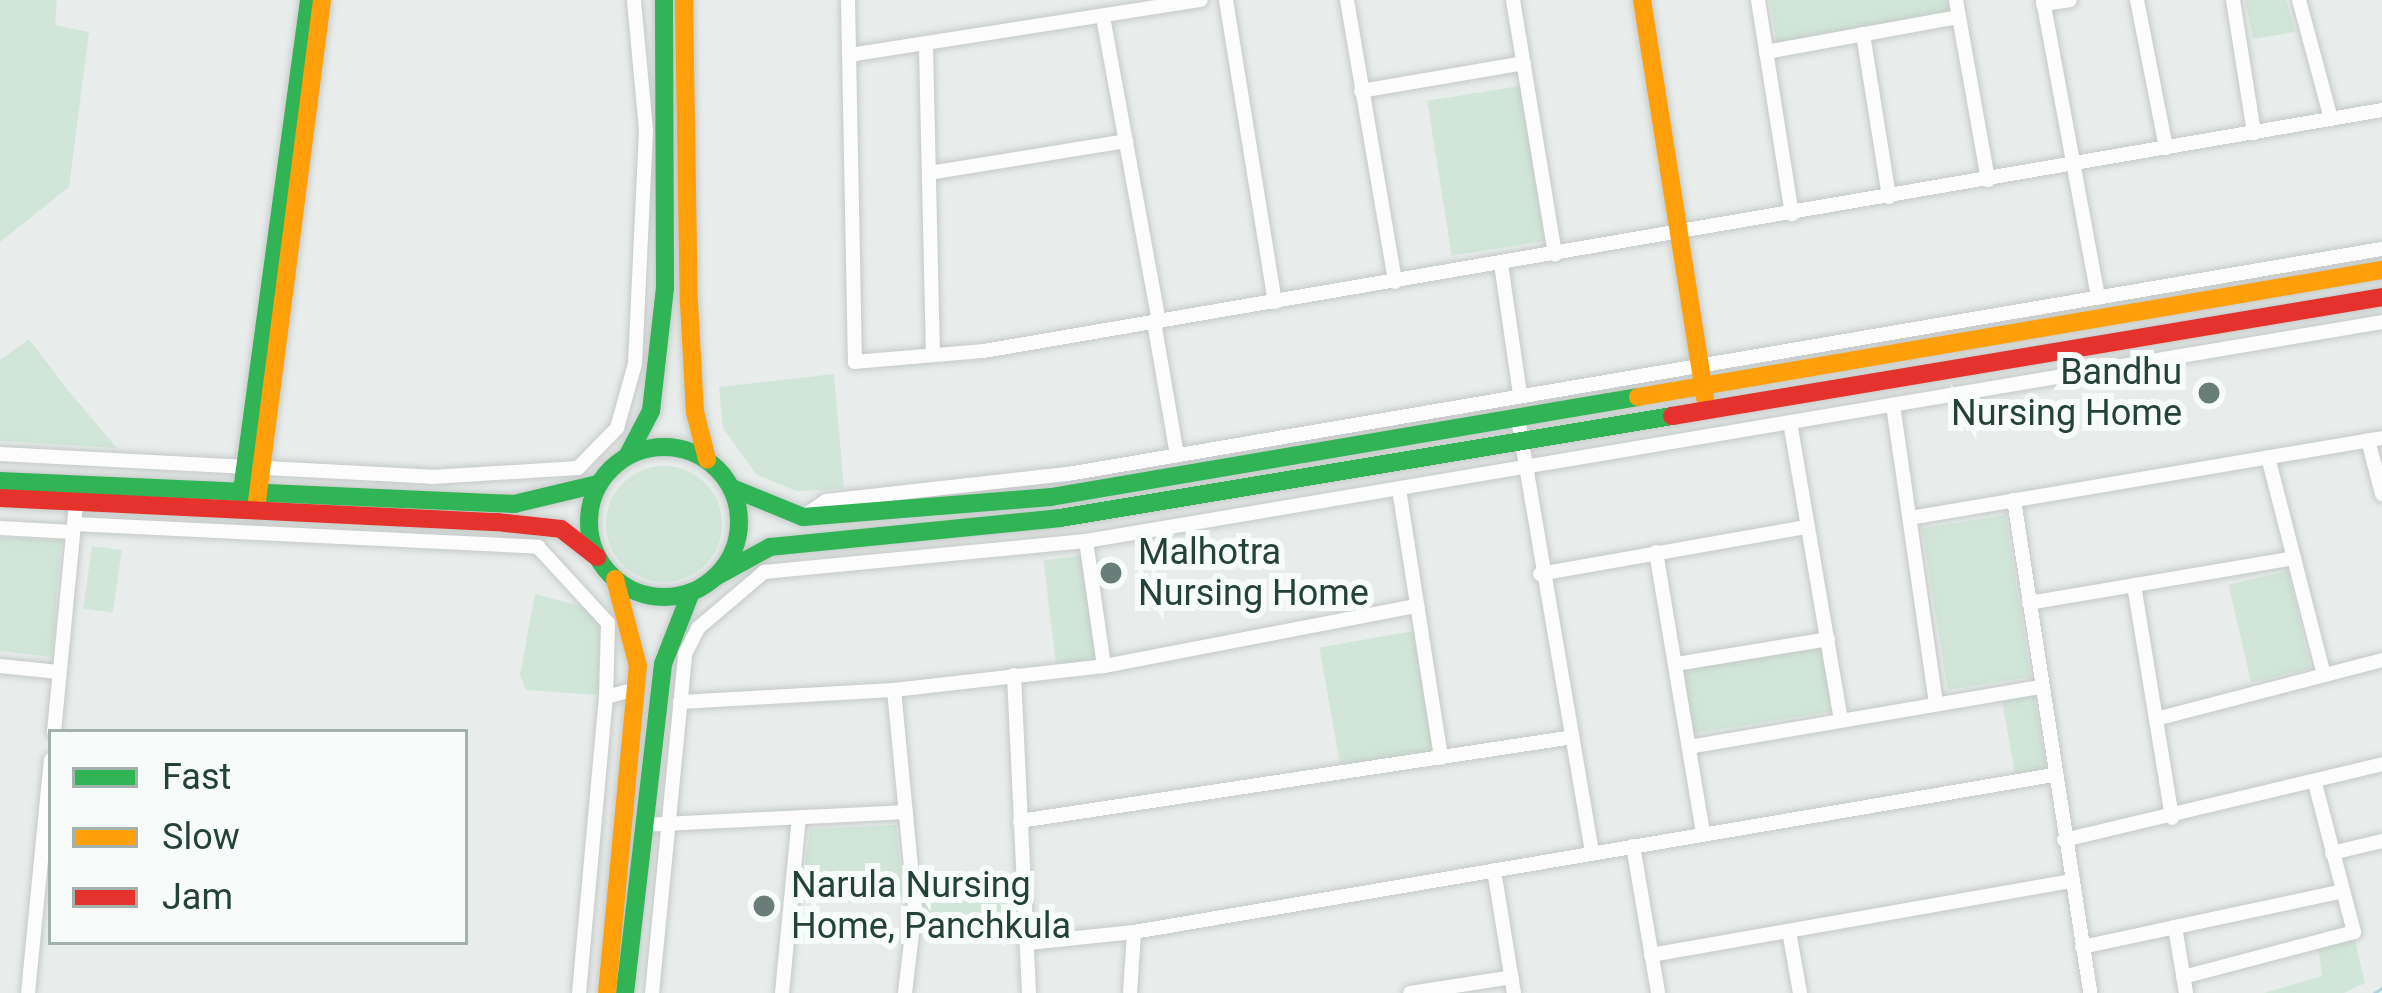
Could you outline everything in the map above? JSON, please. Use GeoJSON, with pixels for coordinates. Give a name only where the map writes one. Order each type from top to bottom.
{"type":"FeatureCollection","features":[{"type":"Feature","properties":{"kind":"street"},"geometry":{"type":"LineString","coordinates":[[249,501],[309,0]]}},
{"type":"Feature","properties":{"kind":"street"},"geometry":{"type":"LineString","coordinates":[[253,469],[322,0]]}},
{"type":"Feature","properties":{"kind":"street"},"geometry":{"type":"LineString","coordinates":[[0,454],[414,476],[567,473],[608,441],[624,412],[635,356],[646,130],[634,0]]}},
{"type":"Feature","properties":{"kind":"street"},"geometry":{"type":"LineString","coordinates":[[597,557],[588,520],[598,484],[628,455],[651,411],[665,288],[664,0]]}},
{"type":"Feature","properties":{"kind":"street"},"geometry":{"type":"LineString","coordinates":[[684,0],[695,412],[707,459],[732,488],[803,517],[1051,497],[2382,270]]}},
{"type":"Feature","properties":{"kind":"street"},"geometry":{"type":"LineString","coordinates":[[848,0],[855,362],[1157,322],[2382,110]]}},
{"type":"Feature","properties":{"kind":"street"},"geometry":{"type":"LineString","coordinates":[[849,56],[926,48],[1201,0]]}},
{"type":"Feature","properties":{"kind":"street"},"geometry":{"type":"LineString","coordinates":[[1226,0],[1275,302]]}},
{"type":"Feature","properties":{"kind":"street"},"geometry":{"type":"LineString","coordinates":[[1347,0],[1395,282]]}},
{"type":"Feature","properties":{"kind":"street"},"geometry":{"type":"LineString","coordinates":[[1513,0],[1555,255]]}},
{"type":"Feature","properties":{"kind":"street"},"geometry":{"type":"LineString","coordinates":[[1642,0],[1684,233],[1706,409]]}},
{"type":"Feature","properties":{"kind":"street"},"geometry":{"type":"LineString","coordinates":[[1757,0],[1792,214]]}},
{"type":"Feature","properties":{"kind":"street"},"geometry":{"type":"LineString","coordinates":[[1956,0],[1988,180]]}},
{"type":"Feature","properties":{"kind":"street"},"geometry":{"type":"LineString","coordinates":[[2070,0],[2043,2],[2098,298]]}},
{"type":"Feature","properties":{"kind":"street"},"geometry":{"type":"LineString","coordinates":[[2138,0],[2166,148]]}},
{"type":"Feature","properties":{"kind":"street"},"geometry":{"type":"LineString","coordinates":[[2233,0],[2254,133]]}},
{"type":"Feature","properties":{"kind":"street"},"geometry":{"type":"LineString","coordinates":[[2299,0],[2331,119]]}},
{"type":"Feature","properties":{"kind":"street"},"geometry":{"type":"LineString","coordinates":[[1103,16],[1177,455]]}},
{"type":"Feature","properties":{"kind":"street"},"geometry":{"type":"LineString","coordinates":[[1766,52],[1960,17]]}},
{"type":"Feature","properties":{"kind":"street"},"geometry":{"type":"LineString","coordinates":[[1863,34],[1889,197]]}},
{"type":"Feature","properties":{"kind":"street"},"geometry":{"type":"LineString","coordinates":[[926,48],[933,355]]}},
{"type":"Feature","properties":{"kind":"street"},"geometry":{"type":"LineString","coordinates":[[1361,91],[1524,63]]}},
{"type":"Feature","properties":{"kind":"street"},"geometry":{"type":"LineString","coordinates":[[928,173],[1126,141]]}},
{"type":"Feature","properties":{"kind":"street"},"geometry":{"type":"LineString","coordinates":[[803,517],[826,501],[1177,455],[1699,362],[2382,249]]}},
{"type":"Feature","properties":{"kind":"street"},"geometry":{"type":"LineString","coordinates":[[1501,264],[1520,394]]}},
{"type":"Feature","properties":{"kind":"street"},"geometry":{"type":"LineString","coordinates":[[615,580],[660,597],[692,592],[770,548],[1060,518],[2382,298]]}},
{"type":"Feature","properties":{"kind":"street"},"geometry":{"type":"LineString","coordinates":[[652,993],[685,654],[698,628],[764,572],[1086,541],[2382,322]]}},
{"type":"Feature","properties":{"kind":"street"},"geometry":{"type":"LineString","coordinates":[[1892,406],[1936,703]]}},
{"type":"Feature","properties":{"kind":"street"},"geometry":{"type":"LineString","coordinates":[[1518,418],[1567,738],[1592,852]]}},
{"type":"Feature","properties":{"kind":"street"},"geometry":{"type":"LineString","coordinates":[[1790,422],[1840,716]]}},
{"type":"Feature","properties":{"kind":"street"},"geometry":{"type":"LineString","coordinates":[[1910,518],[2375,439],[2382,494]]}},
{"type":"Feature","properties":{"kind":"street"},"geometry":{"type":"LineString","coordinates":[[628,455],[668,446],[707,459]]}},
{"type":"Feature","properties":{"kind":"street"},"geometry":{"type":"LineString","coordinates":[[1432,482],[1440,453]]}},
{"type":"Feature","properties":{"kind":"street"},"geometry":{"type":"LineString","coordinates":[[2268,457],[2324,675]]}},
{"type":"Feature","properties":{"kind":"street"},"geometry":{"type":"LineString","coordinates":[[413,499],[414,476]]}},
{"type":"Feature","properties":{"kind":"street"},"geometry":{"type":"LineString","coordinates":[[0,481],[77,493]]}},
{"type":"Feature","properties":{"kind":"street"},"geometry":{"type":"LineString","coordinates":[[249,501],[413,499],[514,504],[598,484]]}},
{"type":"Feature","properties":{"kind":"street"},"geometry":{"type":"LineString","coordinates":[[716,577],[740,526],[732,488]]}},
{"type":"Feature","properties":{"kind":"street"},"geometry":{"type":"LineString","coordinates":[[1399,489],[1441,758]]}},
{"type":"Feature","properties":{"kind":"street"},"geometry":{"type":"LineString","coordinates":[[54,729],[77,493]]}},
{"type":"Feature","properties":{"kind":"street"},"geometry":{"type":"LineString","coordinates":[[0,497],[77,493],[249,501],[561,529],[597,557],[615,580],[632,623],[636,689],[607,993]]}},
{"type":"Feature","properties":{"kind":"street"},"geometry":{"type":"LineString","coordinates":[[2014,500],[2090,993]]}},
{"type":"Feature","properties":{"kind":"street"},"geometry":{"type":"LineString","coordinates":[[1540,574],[1807,527]]}},
{"type":"Feature","properties":{"kind":"street"},"geometry":{"type":"LineString","coordinates":[[0,528],[538,548],[608,623],[606,697],[578,993]]}},
{"type":"Feature","properties":{"kind":"street"},"geometry":{"type":"LineString","coordinates":[[834,541],[852,567]]}},
{"type":"Feature","properties":{"kind":"street"},"geometry":{"type":"LineString","coordinates":[[1086,541],[1105,666]]}},
{"type":"Feature","properties":{"kind":"street"},"geometry":{"type":"LineString","coordinates":[[1656,552],[1703,834]]}},
{"type":"Feature","properties":{"kind":"street"},"geometry":{"type":"LineString","coordinates":[[2029,603],[2294,558]]}},
{"type":"Feature","properties":{"kind":"street"},"geometry":{"type":"LineString","coordinates":[[2134,586],[2172,818]]}},
{"type":"Feature","properties":{"kind":"street"},"geometry":{"type":"LineString","coordinates":[[625,993],[664,664],[692,592]]}},
{"type":"Feature","properties":{"kind":"street"},"geometry":{"type":"LineString","coordinates":[[680,702],[894,690],[1105,666],[1417,606]]}},
{"type":"Feature","properties":{"kind":"street"},"geometry":{"type":"LineString","coordinates":[[1676,664],[1828,639]]}},
{"type":"Feature","properties":{"kind":"street"},"geometry":{"type":"LineString","coordinates":[[2156,719],[2382,660]]}},
{"type":"Feature","properties":{"kind":"street"},"geometry":{"type":"LineString","coordinates":[[0,666],[59,672]]}},
{"type":"Feature","properties":{"kind":"street"},"geometry":{"type":"LineString","coordinates":[[1014,675],[1029,993]]}},
{"type":"Feature","properties":{"kind":"street"},"geometry":{"type":"LineString","coordinates":[[1689,747],[1840,716],[2041,687]]}},
{"type":"Feature","properties":{"kind":"street"},"geometry":{"type":"LineString","coordinates":[[606,697],[636,689]]}},
{"type":"Feature","properties":{"kind":"street"},"geometry":{"type":"LineString","coordinates":[[894,690],[915,909],[905,993]]}},
{"type":"Feature","properties":{"kind":"street"},"geometry":{"type":"LineString","coordinates":[[1020,821],[1567,738]]}},
{"type":"Feature","properties":{"kind":"street"},"geometry":{"type":"LineString","coordinates":[[2064,840],[2172,818],[2382,764]]}},
{"type":"Feature","properties":{"kind":"street"},"geometry":{"type":"LineString","coordinates":[[1028,943],[1134,932],[2053,775]]}},
{"type":"Feature","properties":{"kind":"street"},"geometry":{"type":"LineString","coordinates":[[2175,927],[2185,985],[2354,932],[2315,783]]}},
{"type":"Feature","properties":{"kind":"street"},"geometry":{"type":"LineString","coordinates":[[28,993],[48,790]]}},
{"type":"Feature","properties":{"kind":"street"},"geometry":{"type":"LineString","coordinates":[[644,825],[906,812]]}},
{"type":"Feature","properties":{"kind":"street"},"geometry":{"type":"LineString","coordinates":[[782,993],[800,818]]}},
{"type":"Feature","properties":{"kind":"street"},"geometry":{"type":"LineString","coordinates":[[2332,853],[2382,841]]}},
{"type":"Feature","properties":{"kind":"street"},"geometry":{"type":"LineString","coordinates":[[1633,846],[1658,993]]}},
{"type":"Feature","properties":{"kind":"street"},"geometry":{"type":"LineString","coordinates":[[1410,993],[1513,985],[1494,870]]}},
{"type":"Feature","properties":{"kind":"street"},"geometry":{"type":"LineString","coordinates":[[590,873],[618,877]]}},
{"type":"Feature","properties":{"kind":"street"},"geometry":{"type":"LineString","coordinates":[[1651,955],[2071,881]]}},
{"type":"Feature","properties":{"kind":"street"},"geometry":{"type":"LineString","coordinates":[[2082,947],[2343,891]]}},
{"type":"Feature","properties":{"kind":"street"},"geometry":{"type":"LineString","coordinates":[[1789,931],[1799,993]]}},
{"type":"Feature","properties":{"kind":"street"},"geometry":{"type":"LineString","coordinates":[[1130,993],[1134,932]]}},
{"type":"Feature","properties":{"kind":"green space"},"geometry":{"type":"Polygon","coordinates":[[[0,0],[57,0],[55,25],[89,32],[69,187],[0,242],[0,0]]]}},
{"type":"Feature","properties":{"kind":"green space"},"geometry":{"type":"Polygon","coordinates":[[[1770,0],[1947,0],[1950,15],[1777,43],[1770,0]]]}},
{"type":"Feature","properties":{"kind":"green space"},"geometry":{"type":"Polygon","coordinates":[[[2245,0],[2286,0],[2295,32],[2253,39],[2245,0]]]}},
{"type":"Feature","properties":{"kind":"green space"},"geometry":{"type":"Polygon","coordinates":[[[1520,86],[1545,241],[1452,256],[1427,101],[1520,86]]]}},
{"type":"Feature","properties":{"kind":"green space"},"geometry":{"type":"Polygon","coordinates":[[[29,339],[117,448],[0,441],[0,360],[29,339]]]}},
{"type":"Feature","properties":{"kind":"green space"},"geometry":{"type":"Polygon","coordinates":[[[834,374],[844,489],[796,491],[757,475],[723,428],[719,387],[834,374]]]}},
{"type":"Feature","properties":{"kind":"green space"},"geometry":{"type":"Polygon","coordinates":[[[664,466],[686,471],[705,483],[717,502],[722,524],[717,546],[705,565],[686,577],[664,582],[642,577],[623,565],[611,546],[606,524],[611,502],[623,483],[642,471],[664,466]]]}},
{"type":"Feature","properties":{"kind":"green space"},"geometry":{"type":"Polygon","coordinates":[[[2005,515],[2031,677],[1948,690],[1922,528],[2005,515]]]}},
{"type":"Feature","properties":{"kind":"green space"},"geometry":{"type":"Polygon","coordinates":[[[0,537],[61,540],[52,657],[0,651],[0,537]]]}},
{"type":"Feature","properties":{"kind":"green space"},"geometry":{"type":"Polygon","coordinates":[[[92,546],[122,550],[113,613],[83,608],[92,546]]]}},
{"type":"Feature","properties":{"kind":"green space"},"geometry":{"type":"Polygon","coordinates":[[[1087,555],[1101,665],[1057,671],[1043,560],[1087,555]]]}},
{"type":"Feature","properties":{"kind":"green space"},"geometry":{"type":"Polygon","coordinates":[[[2288,571],[2310,668],[2251,682],[2229,585],[2288,571]]]}},
{"type":"Feature","properties":{"kind":"green space"},"geometry":{"type":"Polygon","coordinates":[[[535,594],[585,607],[602,622],[597,695],[526,690],[520,675],[535,594]]]}},
{"type":"Feature","properties":{"kind":"green space"},"geometry":{"type":"Polygon","coordinates":[[[1413,631],[1434,752],[1341,769],[1319,647],[1413,631]]]}},
{"type":"Feature","properties":{"kind":"green space"},"geometry":{"type":"Polygon","coordinates":[[[1824,647],[1834,711],[1693,734],[1683,669],[1824,647]]]}},
{"type":"Feature","properties":{"kind":"green space"},"geometry":{"type":"Polygon","coordinates":[[[2033,692],[2047,770],[2015,775],[2001,698],[2033,692]]]}},
{"type":"Feature","properties":{"kind":"green space"},"geometry":{"type":"Polygon","coordinates":[[[896,825],[903,897],[802,887],[810,829],[896,825]]]}},
{"type":"Feature","properties":{"kind":"green space"},"geometry":{"type":"Polygon","coordinates":[[[1023,892],[1022,941],[915,925],[915,899],[1023,892]]]}},
{"type":"Feature","properties":{"kind":"green space"},"geometry":{"type":"Polygon","coordinates":[[[2354,936],[2365,983],[2344,993],[2264,993],[2322,976],[2318,945],[2354,936]]]}},
{"type":"Feature","properties":{"kind":"waterway"},"geometry":{"type":"LineString","coordinates":[[2374,993],[2382,988]]}},
{"type":"Feature","properties":{"kind":"traffic: fast"},"geometry":{"type":"LineString","coordinates":[[241,498],[309,0]]}},
{"type":"Feature","properties":{"kind":"traffic: fast"},"geometry":{"type":"LineString","coordinates":[[628,455],[651,411],[665,288],[664,0]]}},
{"type":"Feature","properties":{"kind":"traffic: fast"},"geometry":{"type":"LineString","coordinates":[[732,488],[803,517],[1051,497],[1638,397]]}},
{"type":"Feature","properties":{"kind":"traffic: fast"},"geometry":{"type":"LineString","coordinates":[[715,577],[770,547],[1060,518],[1672,416]]}},
{"type":"Feature","properties":{"kind":"traffic: fast"},"geometry":{"type":"LineString","coordinates":[[664,447],[693,453],[717,469],[733,493],[739,522],[733,551],[717,575],[693,591],[664,597],[635,591],[611,575],[595,551],[589,522],[595,493],[611,469],[635,453],[664,447]]}},
{"type":"Feature","properties":{"kind":"traffic: fast"},"geometry":{"type":"LineString","coordinates":[[0,481],[514,504],[598,484]]}},
{"type":"Feature","properties":{"kind":"traffic: fast"},"geometry":{"type":"LineString","coordinates":[[625,993],[663,664],[691,592]]}},
{"type":"Feature","properties":{"kind":"traffic: slow"},"geometry":{"type":"LineString","coordinates":[[257,501],[322,0]]}},
{"type":"Feature","properties":{"kind":"traffic: slow"},"geometry":{"type":"LineString","coordinates":[[684,0],[689,302],[695,412],[707,459]]}},
{"type":"Feature","properties":{"kind":"traffic: slow"},"geometry":{"type":"LineString","coordinates":[[1642,0],[1705,398]]}},
{"type":"Feature","properties":{"kind":"traffic: slow"},"geometry":{"type":"LineString","coordinates":[[1638,397],[2382,270]]}},
{"type":"Feature","properties":{"kind":"traffic: slow"},"geometry":{"type":"LineString","coordinates":[[607,993],[638,666],[615,579]]}},
{"type":"Feature","properties":{"kind":"traffic: jam"},"geometry":{"type":"LineString","coordinates":[[1672,416],[2382,297]]}},
{"type":"Feature","properties":{"kind":"traffic: jam"},"geometry":{"type":"LineString","coordinates":[[0,498],[497,522],[561,529],[597,557]]}},
{"type":"Feature","properties":{"kind":"place","name":"Bandhu Nursing Home"},"geometry":{"type":"Point","coordinates":[2209,393]}},
{"type":"Feature","properties":{"kind":"place","name":"Malhotra Nursing Home"},"geometry":{"type":"Point","coordinates":[1111,573]}},
{"type":"Feature","properties":{"kind":"place","name":"Narula Nursing Home, Panchkula"},"geometry":{"type":"Point","coordinates":[764,906]}}]}
